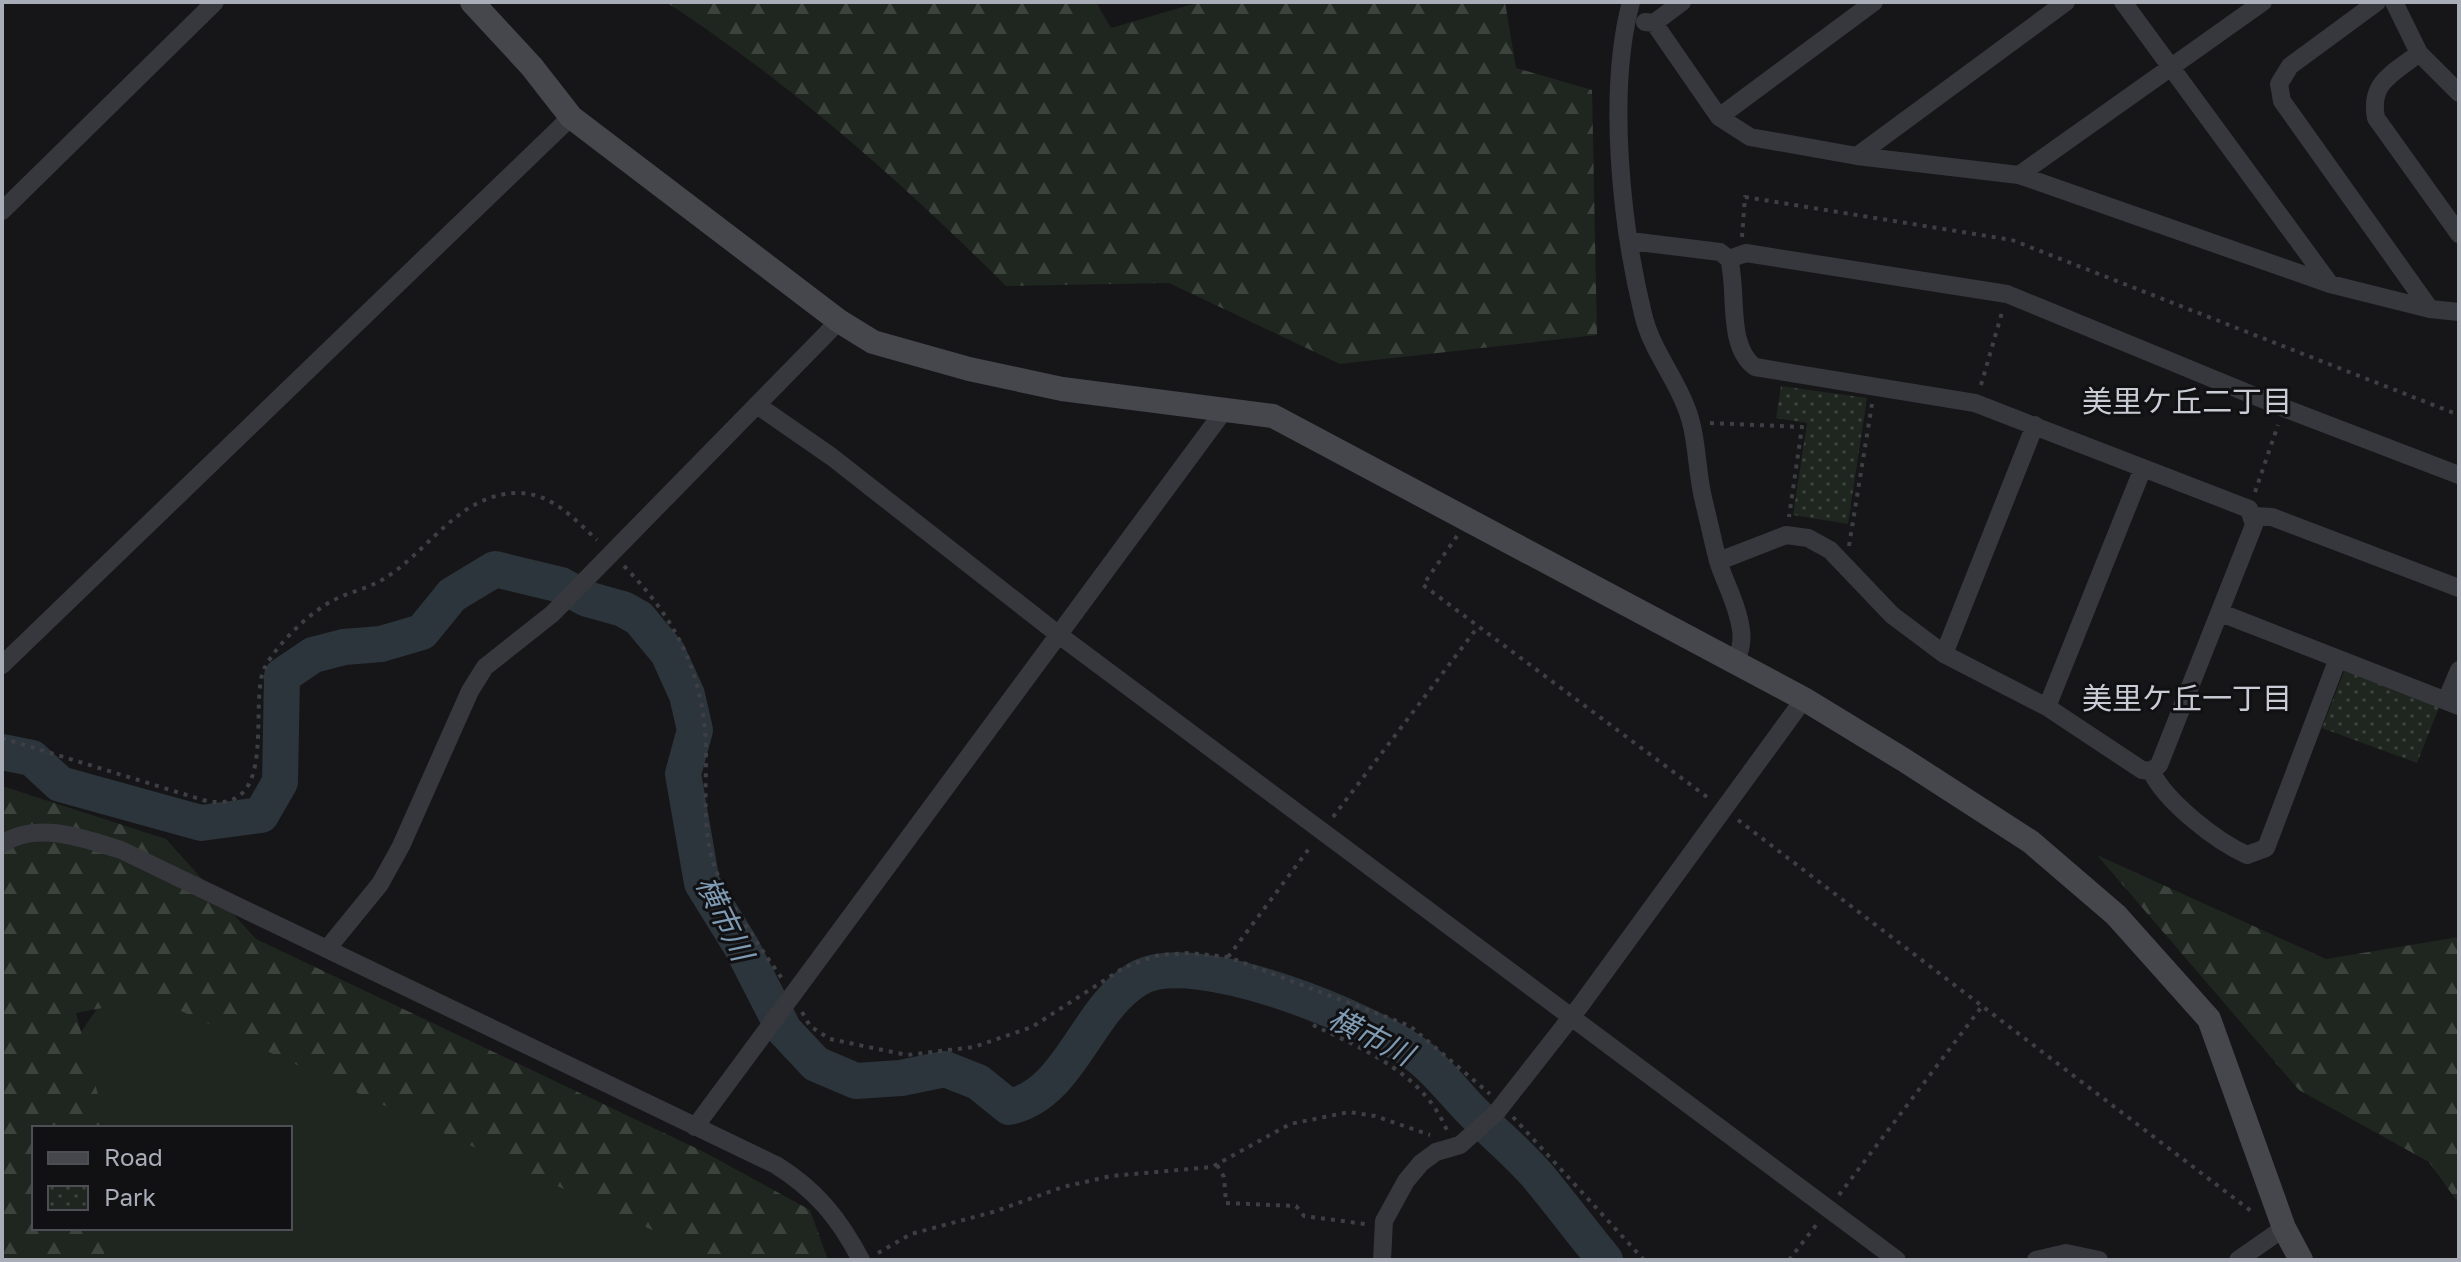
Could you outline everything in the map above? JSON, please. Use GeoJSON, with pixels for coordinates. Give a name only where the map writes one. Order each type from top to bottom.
{"type":"FeatureCollection","features":[{"type":"Feature","properties":{"kind":"street"},"geometry":{"type":"LineString","coordinates":[[2,211],[215,2]]}},
{"type":"Feature","properties":{"kind":"street"},"geometry":{"type":"LineString","coordinates":[[472,2],[532,67],[571,117],[839,321],[873,342],[969,369],[1062,389],[1273,416],[1735,665],[1804,699],[2031,842],[2126,927],[2209,1019],[2283,1229],[2301,1260]]}},
{"type":"Feature","properties":{"kind":"street"},"geometry":{"type":"LineString","coordinates":[[1654,23],[1682,2]]}},
{"type":"Feature","properties":{"kind":"street"},"geometry":{"type":"LineString","coordinates":[[1719,117],[1874,2]]}},
{"type":"Feature","properties":{"kind":"street"},"geometry":{"type":"LineString","coordinates":[[1857,156],[2066,2]]}},
{"type":"Feature","properties":{"kind":"street"},"geometry":{"type":"LineString","coordinates":[[2123,2],[2330,284]]}},
{"type":"Feature","properties":{"kind":"street"},"geometry":{"type":"LineString","coordinates":[[2019,175],[2263,2]]}},
{"type":"Feature","properties":{"kind":"street"},"geometry":{"type":"LineString","coordinates":[[2377,2],[2290,66],[2279,84],[2282,101],[2430,309]]}},
{"type":"Feature","properties":{"kind":"street"},"geometry":{"type":"LineString","coordinates":[[2394,2],[2419,53],[2459,93]]}},
{"type":"Feature","properties":{"kind":"street"},"geometry":{"type":"LineString","coordinates":[[1735,665],[1742,646],[1741,628],[1703,498],[1691,426],[1686,407],[1663,368],[1643,315],[1630,241],[1620,158],[1621,55],[1628,11],[1654,23],[1719,117],[1750,137],[1857,156],[2019,175],[2330,284],[2430,309],[2459,312]]}},
{"type":"Feature","properties":{"kind":"street"},"geometry":{"type":"LineString","coordinates":[[2419,53],[2379,86],[2373,100],[2376,118],[2459,234]]}},
{"type":"Feature","properties":{"kind":"street"},"geometry":{"type":"LineString","coordinates":[[2,665],[571,117]]}},
{"type":"Feature","properties":{"kind":"street"},"geometry":{"type":"LineString","coordinates":[[1630,241],[2007,294],[2284,408],[2459,475]]}},
{"type":"Feature","properties":{"kind":"street"},"geometry":{"type":"LineString","coordinates":[[1737,256],[1744,359],[1755,367],[1975,403],[2251,513],[2272,517],[2459,588]]}},
{"type":"Feature","properties":{"kind":"street"},"geometry":{"type":"LineString","coordinates":[[327,949],[380,884],[401,846],[470,691],[485,667],[552,614],[839,321]]}},
{"type":"Feature","properties":{"kind":"street"},"geometry":{"type":"LineString","coordinates":[[757,405],[832,457],[1059,635],[1897,1260]]}},
{"type":"Feature","properties":{"kind":"street"},"geometry":{"type":"LineString","coordinates":[[695,1127],[1226,408]]}},
{"type":"Feature","properties":{"kind":"street"},"geometry":{"type":"LineString","coordinates":[[1944,654],[2035,425]]}},
{"type":"Feature","properties":{"kind":"street"},"geometry":{"type":"LineString","coordinates":[[2047,707],[2143,468]]}},
{"type":"Feature","properties":{"kind":"street"},"geometry":{"type":"LineString","coordinates":[[1719,561],[1786,535],[1808,538],[1830,550],[1892,615],[1944,654],[2047,707],[2142,770],[2151,771],[2159,765],[2221,613],[2254,525],[2251,513]]}},
{"type":"Feature","properties":{"kind":"street"},"geometry":{"type":"LineString","coordinates":[[2221,613],[2453,704],[2459,670]]}},
{"type":"Feature","properties":{"kind":"street"},"geometry":{"type":"LineString","coordinates":[[2151,771],[2159,788],[2229,847],[2247,855],[2266,848],[2337,661]]}},
{"type":"Feature","properties":{"kind":"street"},"geometry":{"type":"LineString","coordinates":[[1382,1260],[1384,1227],[1406,1181],[1421,1163],[1436,1152],[1460,1145],[1498,1109],[1570,1018],[1804,699]]}},
{"type":"Feature","properties":{"kind":"street"},"geometry":{"type":"LineString","coordinates":[[2,844],[12,836],[65,833],[121,850],[801,1180],[842,1224],[867,1258]]}},
{"type":"Feature","properties":{"kind":"street"},"geometry":{"type":"LineString","coordinates":[[2238,1260],[2283,1229]]}},
{"type":"Feature","properties":{"kind":"street"},"geometry":{"type":"LineString","coordinates":[[2036,1260],[2066,1253],[2099,1260]]}},
{"type":"Feature","properties":{"kind":"path"},"geometry":{"type":"LineString","coordinates":[[1737,256],[1745,197],[2012,240],[2459,415]]}},
{"type":"Feature","properties":{"kind":"path"},"geometry":{"type":"LineString","coordinates":[[1975,403],[2007,294]]}},
{"type":"Feature","properties":{"kind":"path"},"geometry":{"type":"LineString","coordinates":[[1846,566],[1875,386]]}},
{"type":"Feature","properties":{"kind":"path"},"geometry":{"type":"LineString","coordinates":[[2251,513],[2284,408]]}},
{"type":"Feature","properties":{"kind":"path"},"geometry":{"type":"LineString","coordinates":[[1691,426],[1716,422],[1802,427],[1786,535]]}},
{"type":"Feature","properties":{"kind":"path"},"geometry":{"type":"LineString","coordinates":[[2,738],[203,800],[224,801],[247,787],[254,775],[261,731],[258,687],[273,656],[319,608],[381,581],[473,504],[499,495],[539,495],[554,501],[611,553],[664,612],[697,677],[704,701],[705,816],[713,860],[724,886],[810,1026],[830,1039],[907,1055],[974,1047],[1032,1027],[1125,967],[1159,955],[1190,953],[1228,957],[1410,1026],[1498,1109],[1644,1260]]}},
{"type":"Feature","properties":{"kind":"path"},"geometry":{"type":"LineString","coordinates":[[1467,520],[1423,585],[1983,1005],[2218,1189],[2283,1229]]}},
{"type":"Feature","properties":{"kind":"path"},"geometry":{"type":"LineString","coordinates":[[1228,957],[1477,628]]}},
{"type":"Feature","properties":{"kind":"path"},"geometry":{"type":"LineString","coordinates":[[1789,1260],[1983,1005]]}},
{"type":"Feature","properties":{"kind":"path"},"geometry":{"type":"LineString","coordinates":[[867,1258],[911,1234],[993,1212],[1063,1187],[1111,1176],[1217,1165],[1290,1124],[1349,1112],[1375,1116],[1452,1142],[1433,1105],[1404,1075],[1379,1057],[1313,1025]]}},
{"type":"Feature","properties":{"kind":"path"},"geometry":{"type":"LineString","coordinates":[[1217,1165],[1224,1177],[1226,1203],[1296,1206],[1304,1216],[1384,1227]]}},
{"type":"Feature","properties":{"kind":"green space"},"geometry":{"type":"Polygon","coordinates":[[[666,2],[1096,2],[1111,28],[1200,2],[1505,2],[1516,68],[1592,90],[1597,335],[1340,364],[1169,283],[1006,286],[843,135],[756,66],[666,2]]]}},
{"type":"Feature","properties":{"kind":"green space"},"geometry":{"type":"Polygon","coordinates":[[[1781,386],[1867,398],[1848,524],[1793,515],[1807,423],[1776,418],[1781,386]]]}},
{"type":"Feature","properties":{"kind":"green space"},"geometry":{"type":"Polygon","coordinates":[[[2345,669],[2440,705],[2417,763],[2322,728],[2345,669]]]}},
{"type":"Feature","properties":{"kind":"green space"},"geometry":{"type":"Polygon","coordinates":[[[2,786],[166,839],[256,939],[704,1152],[810,1210],[828,1260],[717,1260],[153,998],[76,1013],[106,1126],[32,1126],[32,1230],[109,1230],[103,1260],[2,1260],[2,786]]]}},
{"type":"Feature","properties":{"kind":"green space"},"geometry":{"type":"Polygon","coordinates":[[[2097,855],[2326,959],[2459,937],[2459,1204],[2429,1162],[2299,1090],[2097,855]]]}},
{"type":"Feature","properties":{"kind":"green space"},"geometry":{"type":"Polygon","coordinates":[[[128,963],[761,1260],[2,1260],[2,1148],[128,963]]]}},
{"type":"Feature","properties":{"kind":"waterway","name":"横市川"},"geometry":{"type":"LineString","coordinates":[[2,752],[32,758],[60,784],[201,823],[261,815],[280,782],[282,676],[313,655],[344,647],[381,644],[422,632],[452,595],[495,569],[561,585],[587,599],[623,609],[639,618],[668,653],[687,695],[695,730],[683,774],[702,883],[741,946],[784,1030],[816,1064],[856,1081],[901,1078],[945,1069],[978,1082],[1009,1107],[1030,1099],[1048,1086],[1105,1009],[1139,978],[1165,971],[1199,972],[1239,979],[1281,991],[1361,1023],[1417,1055],[1529,1166],[1605,1260]]}},
{"type":"Feature","properties":{"kind":"district","name":"美里ケ丘二丁目"},"geometry":{"type":"Point","coordinates":[2187,401]}},
{"type":"Feature","properties":{"kind":"district","name":"美里ケ丘一丁目"},"geometry":{"type":"Point","coordinates":[2187,698]}}]}
